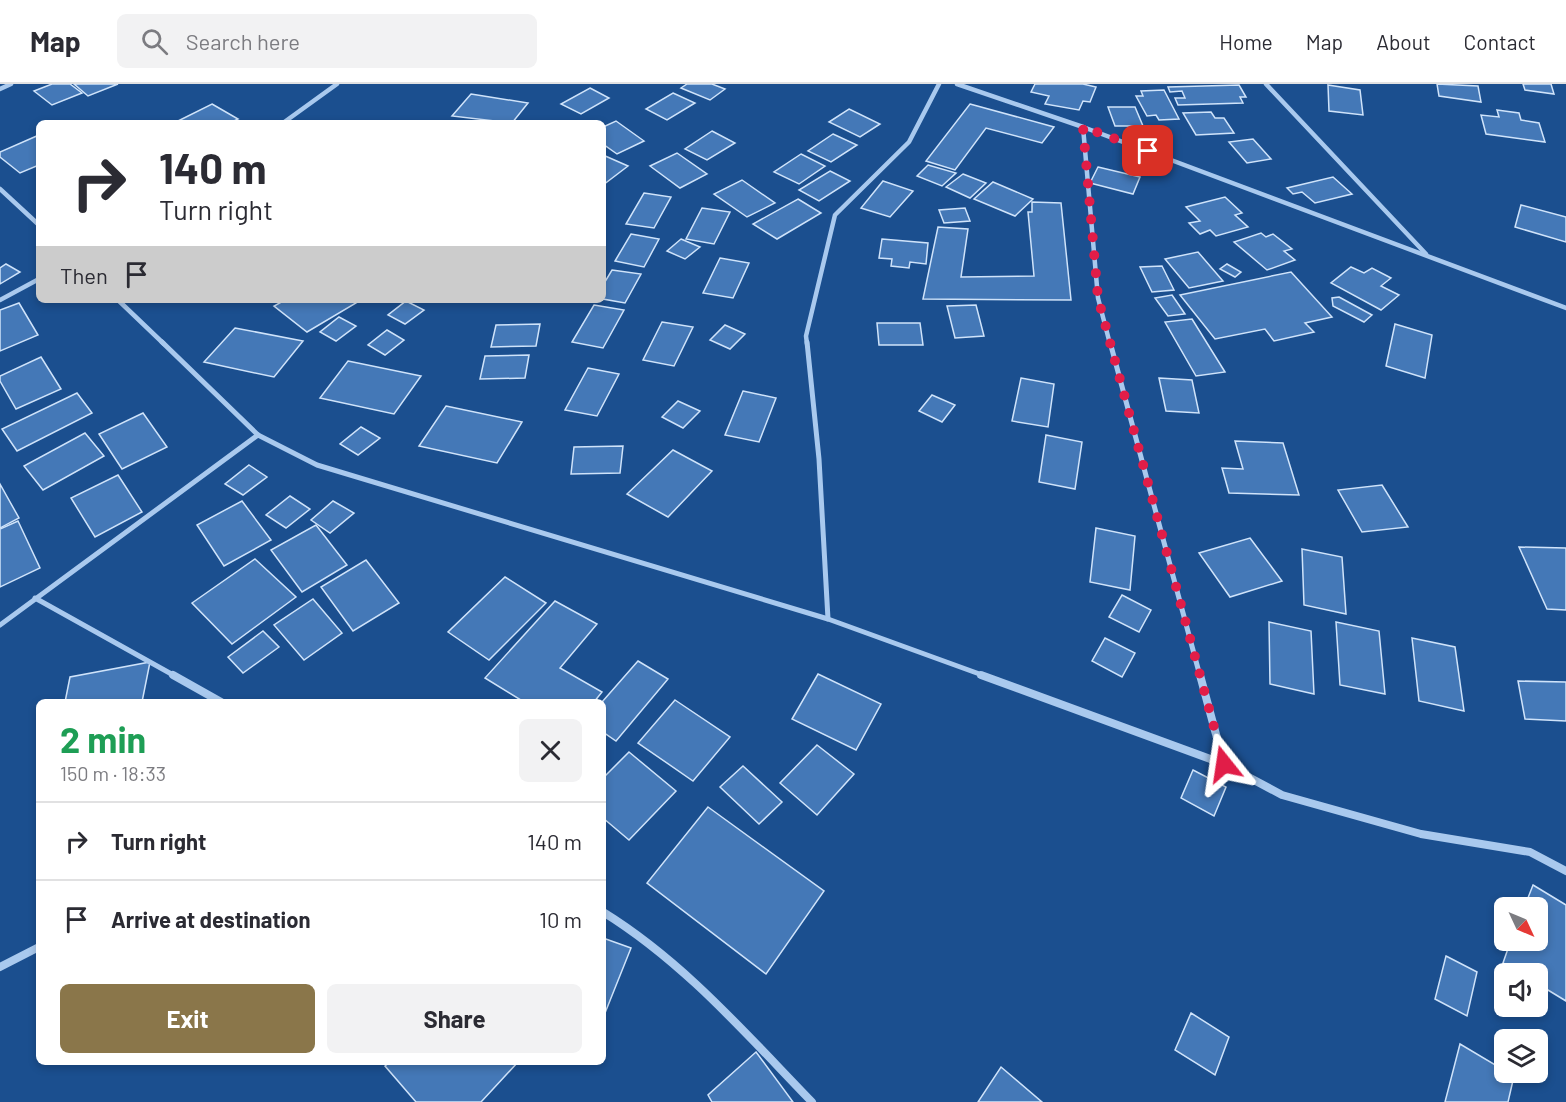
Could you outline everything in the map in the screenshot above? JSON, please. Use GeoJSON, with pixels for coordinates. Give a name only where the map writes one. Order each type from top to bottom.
{"type":"FeatureCollection","features":[{"type":"Feature","properties":{"kind":"street"},"geometry":{"type":"LineString","coordinates":[[0,89],[11,84]]}},
{"type":"Feature","properties":{"kind":"street"},"geometry":{"type":"LineString","coordinates":[[287,120],[337,84]]}},
{"type":"Feature","properties":{"kind":"street"},"geometry":{"type":"LineString","coordinates":[[828,619],[819,459],[806,336],[835,215],[909,142],[939,84]]}},
{"type":"Feature","properties":{"kind":"street"},"geometry":{"type":"LineString","coordinates":[[957,84],[1083,127],[1566,308]]}},
{"type":"Feature","properties":{"kind":"street"},"geometry":{"type":"LineString","coordinates":[[1266,84],[1427,255]]}},
{"type":"Feature","properties":{"kind":"street"},"geometry":{"type":"LineString","coordinates":[[1083,127],[1098,298],[1224,764]]}},
{"type":"Feature","properties":{"kind":"street"},"geometry":{"type":"LineString","coordinates":[[0,189],[36,222]]}},
{"type":"Feature","properties":{"kind":"street"},"geometry":{"type":"LineString","coordinates":[[0,300],[36,281]]}},
{"type":"Feature","properties":{"kind":"street"},"geometry":{"type":"LineString","coordinates":[[121,303],[258,435],[317,465],[828,619],[1224,764],[1282,795],[1421,834],[1530,852],[1566,871]]}},
{"type":"Feature","properties":{"kind":"street"},"geometry":{"type":"LineString","coordinates":[[0,625],[258,435]]}},
{"type":"Feature","properties":{"kind":"street"},"geometry":{"type":"LineString","coordinates":[[35,598],[216,699]]}},
{"type":"Feature","properties":{"kind":"street"},"geometry":{"type":"LineString","coordinates":[[606,914],[619,921],[680,969],[812,1102]]}},
{"type":"Feature","properties":{"kind":"street"},"geometry":{"type":"LineString","coordinates":[[0,967],[36,949]]}},
{"type":"Feature","properties":{"kind":"building"},"geometry":{"type":"Polygon","coordinates":[[[52,84],[70,84],[82,93],[52,105],[34,91],[52,84]]]}},
{"type":"Feature","properties":{"kind":"building"},"geometry":{"type":"Polygon","coordinates":[[[74,84],[118,84],[88,96],[74,84]]]}},
{"type":"Feature","properties":{"kind":"building"},"geometry":{"type":"Polygon","coordinates":[[[687,84],[712,84],[725,89],[710,100],[681,88],[687,84]]]}},
{"type":"Feature","properties":{"kind":"building"},"geometry":{"type":"Polygon","coordinates":[[[1035,84],[1083,84],[1096,87],[1090,102],[1083,101],[1079,110],[1045,104],[1049,96],[1031,92],[1035,84]]]}},
{"type":"Feature","properties":{"kind":"building"},"geometry":{"type":"Polygon","coordinates":[[[1437,84],[1478,86],[1481,102],[1439,96],[1437,84]]]}},
{"type":"Feature","properties":{"kind":"building"},"geometry":{"type":"Polygon","coordinates":[[[1523,84],[1551,84],[1554,94],[1525,90],[1523,84]]]}},
{"type":"Feature","properties":{"kind":"building"},"geometry":{"type":"Polygon","coordinates":[[[1239,85],[1246,97],[1240,97],[1243,103],[1178,105],[1175,98],[1185,98],[1182,91],[1170,92],[1168,87],[1239,85]]]}},
{"type":"Feature","properties":{"kind":"building"},"geometry":{"type":"Polygon","coordinates":[[[1328,85],[1360,90],[1363,115],[1329,111],[1328,85]]]}},
{"type":"Feature","properties":{"kind":"building"},"geometry":{"type":"Polygon","coordinates":[[[590,88],[609,98],[581,114],[561,104],[590,88]]]}},
{"type":"Feature","properties":{"kind":"building"},"geometry":{"type":"Polygon","coordinates":[[[1164,90],[1179,119],[1159,120],[1156,115],[1147,116],[1136,96],[1143,96],[1141,91],[1164,90]]]}},
{"type":"Feature","properties":{"kind":"building"},"geometry":{"type":"Polygon","coordinates":[[[673,93],[695,103],[667,120],[646,109],[673,93]]]}},
{"type":"Feature","properties":{"kind":"building"},"geometry":{"type":"Polygon","coordinates":[[[471,94],[528,103],[514,120],[452,116],[471,94]]]}},
{"type":"Feature","properties":{"kind":"building"},"geometry":{"type":"Polygon","coordinates":[[[212,104],[238,119],[236,120],[180,120],[212,104]]]}},
{"type":"Feature","properties":{"kind":"building"},"geometry":{"type":"Polygon","coordinates":[[[970,104],[1054,127],[1042,143],[986,128],[955,170],[926,161],[970,104]]]}},
{"type":"Feature","properties":{"kind":"building"},"geometry":{"type":"Polygon","coordinates":[[[1108,107],[1135,107],[1143,126],[1115,126],[1108,107]]]}},
{"type":"Feature","properties":{"kind":"building"},"geometry":{"type":"Polygon","coordinates":[[[849,109],[880,124],[860,137],[829,122],[849,109]]]}},
{"type":"Feature","properties":{"kind":"building"},"geometry":{"type":"Polygon","coordinates":[[[1497,110],[1519,113],[1521,120],[1539,123],[1545,142],[1486,134],[1481,115],[1499,117],[1497,110]]]}},
{"type":"Feature","properties":{"kind":"building"},"geometry":{"type":"Polygon","coordinates":[[[1211,112],[1215,118],[1224,118],[1234,133],[1196,135],[1183,113],[1211,112]]]}},
{"type":"Feature","properties":{"kind":"building"},"geometry":{"type":"Polygon","coordinates":[[[616,121],[644,141],[617,154],[606,146],[606,126],[616,121]]]}},
{"type":"Feature","properties":{"kind":"building"},"geometry":{"type":"Polygon","coordinates":[[[712,131],[735,143],[707,160],[685,149],[712,131]]]}},
{"type":"Feature","properties":{"kind":"building"},"geometry":{"type":"Polygon","coordinates":[[[833,134],[857,145],[831,162],[808,151],[833,134]]]}},
{"type":"Feature","properties":{"kind":"building"},"geometry":{"type":"Polygon","coordinates":[[[36,136],[36,166],[20,173],[0,157],[0,152],[36,136]]]}},
{"type":"Feature","properties":{"kind":"building"},"geometry":{"type":"Polygon","coordinates":[[[1253,139],[1271,159],[1247,163],[1229,142],[1253,139]]]}},
{"type":"Feature","properties":{"kind":"building"},"geometry":{"type":"Polygon","coordinates":[[[677,153],[707,174],[680,188],[650,166],[677,153]]]}},
{"type":"Feature","properties":{"kind":"building"},"geometry":{"type":"Polygon","coordinates":[[[801,154],[825,166],[799,184],[774,172],[801,154]]]}},
{"type":"Feature","properties":{"kind":"building"},"geometry":{"type":"Polygon","coordinates":[[[606,156],[628,166],[606,183],[606,156]]]}},
{"type":"Feature","properties":{"kind":"building"},"geometry":{"type":"Polygon","coordinates":[[[928,165],[956,173],[942,186],[917,176],[928,165]]]}},
{"type":"Feature","properties":{"kind":"building"},"geometry":{"type":"Polygon","coordinates":[[[1098,167],[1140,177],[1133,194],[1090,183],[1098,167]]]}},
{"type":"Feature","properties":{"kind":"building"},"geometry":{"type":"Polygon","coordinates":[[[830,171],[850,181],[819,201],[799,190],[830,171]]]}},
{"type":"Feature","properties":{"kind":"building"},"geometry":{"type":"Polygon","coordinates":[[[963,174],[986,183],[970,198],[946,187],[963,174]]]}},
{"type":"Feature","properties":{"kind":"building"},"geometry":{"type":"Polygon","coordinates":[[[1333,177],[1352,194],[1315,203],[1302,192],[1293,194],[1287,188],[1333,177]]]}},
{"type":"Feature","properties":{"kind":"building"},"geometry":{"type":"Polygon","coordinates":[[[742,180],[775,203],[747,217],[714,194],[742,180]]]}},
{"type":"Feature","properties":{"kind":"building"},"geometry":{"type":"Polygon","coordinates":[[[883,181],[913,191],[890,217],[861,208],[883,181]]]}},
{"type":"Feature","properties":{"kind":"building"},"geometry":{"type":"Polygon","coordinates":[[[993,182],[1033,199],[1015,216],[974,199],[993,182]]]}},
{"type":"Feature","properties":{"kind":"building"},"geometry":{"type":"Polygon","coordinates":[[[644,193],[671,197],[654,228],[626,224],[644,193]]]}},
{"type":"Feature","properties":{"kind":"building"},"geometry":{"type":"Polygon","coordinates":[[[1225,197],[1242,213],[1235,215],[1248,227],[1216,236],[1210,230],[1200,234],[1189,223],[1200,221],[1186,207],[1225,197]]]}},
{"type":"Feature","properties":{"kind":"building"},"geometry":{"type":"Polygon","coordinates":[[[798,199],[821,213],[777,239],[753,224],[798,199]]]}},
{"type":"Feature","properties":{"kind":"building"},"geometry":{"type":"Polygon","coordinates":[[[1032,202],[1061,203],[1071,300],[923,299],[938,227],[968,229],[961,277],[1034,276],[1028,212],[1032,212],[1032,202]]]}},
{"type":"Feature","properties":{"kind":"building"},"geometry":{"type":"Polygon","coordinates":[[[1521,205],[1566,217],[1566,242],[1515,227],[1521,205]]]}},
{"type":"Feature","properties":{"kind":"building"},"geometry":{"type":"Polygon","coordinates":[[[702,208],[730,212],[714,244],[686,239],[702,208]]]}},
{"type":"Feature","properties":{"kind":"building"},"geometry":{"type":"Polygon","coordinates":[[[965,208],[970,221],[944,223],[939,210],[965,208]]]}},
{"type":"Feature","properties":{"kind":"building"},"geometry":{"type":"Polygon","coordinates":[[[1261,233],[1266,237],[1273,234],[1292,249],[1284,251],[1295,260],[1267,270],[1234,242],[1261,233]]]}},
{"type":"Feature","properties":{"kind":"building"},"geometry":{"type":"Polygon","coordinates":[[[631,234],[659,239],[644,267],[615,261],[631,234]]]}},
{"type":"Feature","properties":{"kind":"building"},"geometry":{"type":"Polygon","coordinates":[[[681,239],[700,247],[685,259],[667,251],[681,239]]]}},
{"type":"Feature","properties":{"kind":"building"},"geometry":{"type":"Polygon","coordinates":[[[882,239],[928,243],[926,264],[910,262],[909,268],[891,266],[892,259],[879,258],[882,239]]]}},
{"type":"Feature","properties":{"kind":"building"},"geometry":{"type":"Polygon","coordinates":[[[1198,252],[1223,281],[1189,288],[1165,259],[1198,252]]]}},
{"type":"Feature","properties":{"kind":"building"},"geometry":{"type":"Polygon","coordinates":[[[720,258],[749,263],[733,298],[703,293],[720,258]]]}},
{"type":"Feature","properties":{"kind":"building"},"geometry":{"type":"Polygon","coordinates":[[[6,264],[20,272],[0,284],[0,268],[6,264]]]}},
{"type":"Feature","properties":{"kind":"building"},"geometry":{"type":"Polygon","coordinates":[[[1227,264],[1241,272],[1235,277],[1220,269],[1227,264]]]}},
{"type":"Feature","properties":{"kind":"building"},"geometry":{"type":"Polygon","coordinates":[[[1162,266],[1174,290],[1152,292],[1140,267],[1162,266]]]}},
{"type":"Feature","properties":{"kind":"building"},"geometry":{"type":"Polygon","coordinates":[[[1351,267],[1364,273],[1372,268],[1391,278],[1381,286],[1399,295],[1381,310],[1331,283],[1351,267]]]}},
{"type":"Feature","properties":{"kind":"building"},"geometry":{"type":"Polygon","coordinates":[[[612,270],[641,274],[625,303],[606,300],[606,280],[612,270]]]}},
{"type":"Feature","properties":{"kind":"building"},"geometry":{"type":"Polygon","coordinates":[[[1291,272],[1332,317],[1305,323],[1314,332],[1274,341],[1265,329],[1215,339],[1180,295],[1291,272]]]}},
{"type":"Feature","properties":{"kind":"building"},"geometry":{"type":"Polygon","coordinates":[[[1172,295],[1185,314],[1168,316],[1155,298],[1172,295]]]}},
{"type":"Feature","properties":{"kind":"building"},"geometry":{"type":"Polygon","coordinates":[[[1339,297],[1372,315],[1364,322],[1333,306],[1332,298],[1339,297]]]}},
{"type":"Feature","properties":{"kind":"building"},"geometry":{"type":"Polygon","coordinates":[[[19,303],[38,335],[0,351],[0,310],[19,303]]]}},
{"type":"Feature","properties":{"kind":"building"},"geometry":{"type":"Polygon","coordinates":[[[280,303],[356,303],[307,332],[274,306],[280,303]]]}},
{"type":"Feature","properties":{"kind":"building"},"geometry":{"type":"Polygon","coordinates":[[[403,303],[410,303],[424,310],[405,324],[388,315],[403,303]]]}},
{"type":"Feature","properties":{"kind":"building"},"geometry":{"type":"Polygon","coordinates":[[[594,305],[624,310],[603,348],[572,342],[594,305]]]}},
{"type":"Feature","properties":{"kind":"building"},"geometry":{"type":"Polygon","coordinates":[[[976,305],[984,336],[955,338],[947,306],[976,305]]]}},
{"type":"Feature","properties":{"kind":"building"},"geometry":{"type":"Polygon","coordinates":[[[339,317],[356,326],[336,341],[320,332],[339,317]]]}},
{"type":"Feature","properties":{"kind":"building"},"geometry":{"type":"Polygon","coordinates":[[[1192,319],[1225,372],[1196,376],[1165,322],[1192,319]]]}},
{"type":"Feature","properties":{"kind":"building"},"geometry":{"type":"Polygon","coordinates":[[[662,322],[693,327],[674,366],[643,360],[662,322]]]}},
{"type":"Feature","properties":{"kind":"building"},"geometry":{"type":"Polygon","coordinates":[[[877,323],[920,323],[923,345],[879,345],[877,323]]]}},
{"type":"Feature","properties":{"kind":"building"},"geometry":{"type":"Polygon","coordinates":[[[540,324],[536,346],[491,347],[496,325],[540,324]]]}},
{"type":"Feature","properties":{"kind":"building"},"geometry":{"type":"Polygon","coordinates":[[[1395,324],[1432,335],[1425,378],[1386,366],[1395,324]]]}},
{"type":"Feature","properties":{"kind":"building"},"geometry":{"type":"Polygon","coordinates":[[[725,325],[745,334],[730,349],[710,340],[725,325]]]}},
{"type":"Feature","properties":{"kind":"building"},"geometry":{"type":"Polygon","coordinates":[[[235,328],[303,341],[274,377],[204,362],[235,328]]]}},
{"type":"Feature","properties":{"kind":"building"},"geometry":{"type":"Polygon","coordinates":[[[387,330],[404,340],[385,355],[368,345],[387,330]]]}},
{"type":"Feature","properties":{"kind":"building"},"geometry":{"type":"Polygon","coordinates":[[[529,355],[525,378],[480,379],[485,356],[529,355]]]}},
{"type":"Feature","properties":{"kind":"building"},"geometry":{"type":"Polygon","coordinates":[[[41,357],[61,389],[16,409],[0,381],[0,376],[41,357]]]}},
{"type":"Feature","properties":{"kind":"building"},"geometry":{"type":"Polygon","coordinates":[[[348,361],[421,376],[394,414],[320,398],[348,361]]]}},
{"type":"Feature","properties":{"kind":"building"},"geometry":{"type":"Polygon","coordinates":[[[588,368],[619,374],[597,416],[565,410],[588,368]]]}},
{"type":"Feature","properties":{"kind":"building"},"geometry":{"type":"Polygon","coordinates":[[[1021,378],[1054,384],[1048,427],[1012,421],[1021,378]]]}},
{"type":"Feature","properties":{"kind":"building"},"geometry":{"type":"Polygon","coordinates":[[[1159,378],[1192,380],[1199,413],[1166,411],[1159,378]]]}},
{"type":"Feature","properties":{"kind":"building"},"geometry":{"type":"Polygon","coordinates":[[[743,391],[776,398],[759,442],[725,435],[743,391]]]}},
{"type":"Feature","properties":{"kind":"building"},"geometry":{"type":"Polygon","coordinates":[[[77,393],[92,413],[17,451],[2,429],[77,393]]]}},
{"type":"Feature","properties":{"kind":"building"},"geometry":{"type":"Polygon","coordinates":[[[932,395],[955,405],[942,422],[919,411],[932,395]]]}},
{"type":"Feature","properties":{"kind":"building"},"geometry":{"type":"Polygon","coordinates":[[[678,401],[700,411],[683,428],[662,417],[678,401]]]}},
{"type":"Feature","properties":{"kind":"building"},"geometry":{"type":"Polygon","coordinates":[[[446,406],[522,422],[497,463],[419,446],[446,406]]]}},
{"type":"Feature","properties":{"kind":"building"},"geometry":{"type":"Polygon","coordinates":[[[143,413],[167,447],[122,469],[99,434],[143,413]]]}},
{"type":"Feature","properties":{"kind":"building"},"geometry":{"type":"Polygon","coordinates":[[[361,427],[380,438],[358,455],[340,444],[361,427]]]}},
{"type":"Feature","properties":{"kind":"building"},"geometry":{"type":"Polygon","coordinates":[[[85,433],[104,456],[43,490],[24,466],[85,433]]]}},
{"type":"Feature","properties":{"kind":"building"},"geometry":{"type":"Polygon","coordinates":[[[1046,435],[1082,442],[1075,489],[1039,482],[1046,435]]]}},
{"type":"Feature","properties":{"kind":"building"},"geometry":{"type":"Polygon","coordinates":[[[1235,441],[1283,443],[1299,495],[1229,493],[1222,468],[1243,469],[1235,441]]]}},
{"type":"Feature","properties":{"kind":"building"},"geometry":{"type":"Polygon","coordinates":[[[623,446],[620,473],[571,474],[574,447],[623,446]]]}},
{"type":"Feature","properties":{"kind":"building"},"geometry":{"type":"Polygon","coordinates":[[[673,450],[712,471],[668,517],[627,494],[673,450]]]}},
{"type":"Feature","properties":{"kind":"building"},"geometry":{"type":"Polygon","coordinates":[[[249,465],[267,477],[243,495],[225,484],[249,465]]]}},
{"type":"Feature","properties":{"kind":"building"},"geometry":{"type":"Polygon","coordinates":[[[118,475],[142,512],[95,537],[71,498],[118,475]]]}},
{"type":"Feature","properties":{"kind":"building"},"geometry":{"type":"Polygon","coordinates":[[[0,484],[19,518],[0,528],[0,484]]]}},
{"type":"Feature","properties":{"kind":"building"},"geometry":{"type":"Polygon","coordinates":[[[1382,485],[1408,527],[1362,532],[1338,490],[1382,485]]]}},
{"type":"Feature","properties":{"kind":"building"},"geometry":{"type":"Polygon","coordinates":[[[290,496],[310,509],[286,528],[266,515],[290,496]]]}},
{"type":"Feature","properties":{"kind":"building"},"geometry":{"type":"Polygon","coordinates":[[[242,501],[271,540],[224,566],[197,525],[242,501]]]}},
{"type":"Feature","properties":{"kind":"building"},"geometry":{"type":"Polygon","coordinates":[[[333,501],[354,513],[330,533],[311,520],[333,501]]]}},
{"type":"Feature","properties":{"kind":"building"},"geometry":{"type":"Polygon","coordinates":[[[18,521],[40,568],[0,587],[0,529],[18,521]]]}},
{"type":"Feature","properties":{"kind":"building"},"geometry":{"type":"Polygon","coordinates":[[[316,525],[347,565],[302,592],[271,550],[316,525]]]}},
{"type":"Feature","properties":{"kind":"building"},"geometry":{"type":"Polygon","coordinates":[[[1096,528],[1135,536],[1130,590],[1090,582],[1096,528]]]}},
{"type":"Feature","properties":{"kind":"building"},"geometry":{"type":"Polygon","coordinates":[[[1250,538],[1282,581],[1230,597],[1199,553],[1250,538]]]}},
{"type":"Feature","properties":{"kind":"building"},"geometry":{"type":"Polygon","coordinates":[[[1519,547],[1566,548],[1566,610],[1547,609],[1519,547]]]}},
{"type":"Feature","properties":{"kind":"building"},"geometry":{"type":"Polygon","coordinates":[[[1302,549],[1342,557],[1346,614],[1304,605],[1302,549]]]}},
{"type":"Feature","properties":{"kind":"building"},"geometry":{"type":"Polygon","coordinates":[[[255,559],[296,597],[232,644],[192,603],[255,559]]]}},
{"type":"Feature","properties":{"kind":"building"},"geometry":{"type":"Polygon","coordinates":[[[366,560],[399,603],[353,631],[321,587],[366,560]]]}},
{"type":"Feature","properties":{"kind":"building"},"geometry":{"type":"Polygon","coordinates":[[[505,577],[546,603],[489,660],[448,632],[505,577]]]}},
{"type":"Feature","properties":{"kind":"building"},"geometry":{"type":"Polygon","coordinates":[[[1122,595],[1151,610],[1139,632],[1109,617],[1122,595]]]}},
{"type":"Feature","properties":{"kind":"building"},"geometry":{"type":"Polygon","coordinates":[[[313,599],[342,633],[304,660],[274,625],[313,599]]]}},
{"type":"Feature","properties":{"kind":"building"},"geometry":{"type":"Polygon","coordinates":[[[555,601],[597,624],[560,668],[602,692],[596,699],[519,699],[485,678],[555,601]]]}},
{"type":"Feature","properties":{"kind":"building"},"geometry":{"type":"Polygon","coordinates":[[[1269,622],[1311,631],[1314,694],[1270,684],[1269,622]]]}},
{"type":"Feature","properties":{"kind":"building"},"geometry":{"type":"Polygon","coordinates":[[[1336,622],[1379,631],[1385,694],[1340,685],[1336,622]]]}},
{"type":"Feature","properties":{"kind":"building"},"geometry":{"type":"Polygon","coordinates":[[[263,631],[279,647],[243,673],[228,657],[263,631]]]}},
{"type":"Feature","properties":{"kind":"building"},"geometry":{"type":"Polygon","coordinates":[[[1105,638],[1135,653],[1122,677],[1092,661],[1105,638]]]}},
{"type":"Feature","properties":{"kind":"building"},"geometry":{"type":"Polygon","coordinates":[[[1412,638],[1455,647],[1464,711],[1419,701],[1412,638]]]}},
{"type":"Feature","properties":{"kind":"building"},"geometry":{"type":"Polygon","coordinates":[[[638,661],[668,679],[616,741],[606,734],[605,699],[638,661]]]}},
{"type":"Feature","properties":{"kind":"building"},"geometry":{"type":"Polygon","coordinates":[[[150,662],[143,699],[66,699],[70,677],[150,662]]]}},
{"type":"Feature","properties":{"kind":"building"},"geometry":{"type":"Polygon","coordinates":[[[818,674],[881,704],[856,750],[792,719],[818,674]]]}},
{"type":"Feature","properties":{"kind":"building"},"geometry":{"type":"Polygon","coordinates":[[[1518,681],[1566,682],[1566,721],[1525,719],[1518,681]]]}},
{"type":"Feature","properties":{"kind":"building"},"geometry":{"type":"Polygon","coordinates":[[[675,700],[730,737],[693,781],[638,743],[675,700]]]}},
{"type":"Feature","properties":{"kind":"building"},"geometry":{"type":"Polygon","coordinates":[[[817,745],[854,774],[817,815],[780,783],[817,745]]]}},
{"type":"Feature","properties":{"kind":"building"},"geometry":{"type":"Polygon","coordinates":[[[629,752],[676,791],[629,840],[606,821],[606,775],[629,752]]]}},
{"type":"Feature","properties":{"kind":"building"},"geometry":{"type":"Polygon","coordinates":[[[743,766],[782,802],[759,824],[720,787],[743,766]]]}},
{"type":"Feature","properties":{"kind":"building"},"geometry":{"type":"Polygon","coordinates":[[[1193,770],[1226,787],[1214,816],[1181,798],[1193,770]]]}},
{"type":"Feature","properties":{"kind":"building"},"geometry":{"type":"Polygon","coordinates":[[[708,807],[824,891],[766,974],[647,883],[708,807]]]}},
{"type":"Feature","properties":{"kind":"building"},"geometry":{"type":"Polygon","coordinates":[[[1533,885],[1566,905],[1566,1001],[1548,990],[1548,963],[1503,963],[1507,951],[1548,951],[1548,897],[1528,897],[1533,885]]]}},
{"type":"Feature","properties":{"kind":"building"},"geometry":{"type":"Polygon","coordinates":[[[606,939],[631,948],[606,1010],[606,939]]]}},
{"type":"Feature","properties":{"kind":"building"},"geometry":{"type":"Polygon","coordinates":[[[1446,956],[1477,972],[1467,1016],[1435,999],[1446,956]]]}},
{"type":"Feature","properties":{"kind":"building"},"geometry":{"type":"Polygon","coordinates":[[[1191,1013],[1229,1037],[1215,1075],[1175,1050],[1191,1013]]]}},
{"type":"Feature","properties":{"kind":"building"},"geometry":{"type":"Polygon","coordinates":[[[1460,1044],[1494,1064],[1494,1083],[1512,1083],[1508,1102],[1445,1102],[1460,1044]]]}},
{"type":"Feature","properties":{"kind":"building"},"geometry":{"type":"Polygon","coordinates":[[[756,1052],[793,1102],[712,1102],[708,1095],[756,1052]]]}},
{"type":"Feature","properties":{"kind":"building"},"geometry":{"type":"Polygon","coordinates":[[[515,1065],[481,1102],[416,1102],[385,1066],[515,1065]]]}},
{"type":"Feature","properties":{"kind":"building"},"geometry":{"type":"Polygon","coordinates":[[[1001,1067],[1042,1102],[978,1102],[1001,1067]]]}},
{"type":"Feature","properties":{"kind":"route"},"geometry":{"type":"LineString","coordinates":[[1148,151],[1083,127],[1098,298],[1224,764]]}}]}
